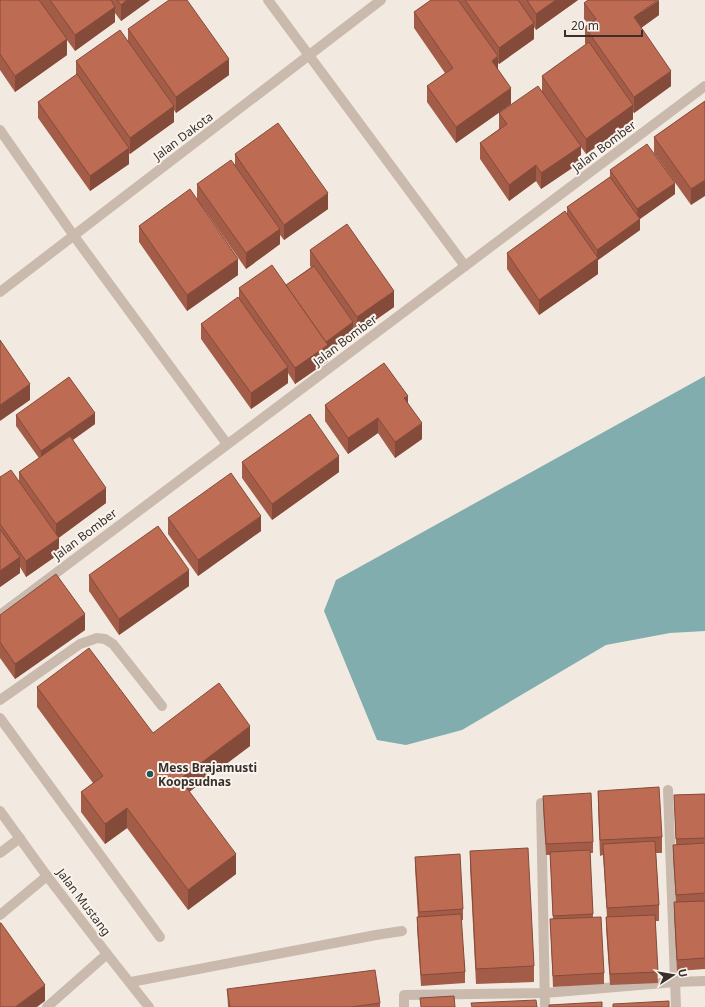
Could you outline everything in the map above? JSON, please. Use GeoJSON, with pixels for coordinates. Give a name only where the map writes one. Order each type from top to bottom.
{"type":"FeatureCollection","features":[{"type":"Feature","properties":{"kind":"lane"},"geometry":{"type":"LineString","coordinates":[[268,0],[465,266]]}},
{"type":"Feature","properties":{"kind":"lane","name":"Jalan Dakota"},"geometry":{"type":"LineString","coordinates":[[0,292],[381,0]]}},
{"type":"Feature","properties":{"kind":"lane","name":"Jalan Bomber"},"geometry":{"type":"LineString","coordinates":[[0,614],[705,86]]}},
{"type":"Feature","properties":{"kind":"lane"},"geometry":{"type":"LineString","coordinates":[[0,130],[74,236],[227,444]]}},
{"type":"Feature","properties":{"kind":"lane"},"geometry":{"type":"LineString","coordinates":[[0,700],[80,644],[97,638],[105,639],[113,644],[162,706]]}},
{"type":"Feature","properties":{"kind":"lane"},"geometry":{"type":"LineString","coordinates":[[0,718],[160,937]]}},
{"type":"Feature","properties":{"kind":"lane"},"geometry":{"type":"LineString","coordinates":[[668,790],[676,1007]]}},
{"type":"Feature","properties":{"kind":"lane"},"geometry":{"type":"LineString","coordinates":[[542,803],[545,1007]]}},
{"type":"Feature","properties":{"kind":"lane","name":"Jalan Mustang"},"geometry":{"type":"LineString","coordinates":[[0,811],[47,876],[150,1007]]}},
{"type":"Feature","properties":{"kind":"lane"},"geometry":{"type":"LineString","coordinates":[[0,853],[20,838]]}},
{"type":"Feature","properties":{"kind":"lane"},"geometry":{"type":"LineString","coordinates":[[0,915],[47,876]]}},
{"type":"Feature","properties":{"kind":"lane"},"geometry":{"type":"LineString","coordinates":[[130,982],[402,931]]}},
{"type":"Feature","properties":{"kind":"lane"},"geometry":{"type":"LineString","coordinates":[[47,1007],[107,954]]}},
{"type":"Feature","properties":{"kind":"lane"},"geometry":{"type":"LineString","coordinates":[[404,1007],[404,995],[545,994],[675,982],[705,981]]}},
{"type":"Feature","properties":{"kind":"water"},"geometry":{"type":"Polygon","coordinates":[[[705,376],[705,631],[670,633],[606,645],[462,730],[406,745],[377,740],[324,611],[336,580],[705,376]]]}},
{"type":"Feature","properties":{"kind":"building"},"geometry":{"type":"Polygon","coordinates":[[[0,0],[39,0],[67,39],[15,76],[0,54],[0,0]]]}},
{"type":"Feature","properties":{"kind":"building"},"geometry":{"type":"Polygon","coordinates":[[[50,0],[111,0],[115,7],[75,35],[50,0]]]}},
{"type":"Feature","properties":{"kind":"building"},"geometry":{"type":"Polygon","coordinates":[[[117,0],[127,0],[121,5],[117,0]]]}},
{"type":"Feature","properties":{"kind":"building"},"geometry":{"type":"Polygon","coordinates":[[[169,0],[187,0],[229,59],[176,97],[128,29],[169,0]]]}},
{"type":"Feature","properties":{"kind":"building"},"geometry":{"type":"Polygon","coordinates":[[[431,0],[458,0],[498,56],[492,61],[511,88],[456,127],[427,86],[453,68],[414,12],[431,0]]]}},
{"type":"Feature","properties":{"kind":"building"},"geometry":{"type":"Polygon","coordinates":[[[465,0],[518,0],[534,23],[499,48],[465,0]]]}},
{"type":"Feature","properties":{"kind":"building"},"geometry":{"type":"Polygon","coordinates":[[[527,0],[556,0],[536,14],[527,0]]]}},
{"type":"Feature","properties":{"kind":"building"},"geometry":{"type":"Polygon","coordinates":[[[588,0],[658,0],[634,17],[671,71],[634,97],[585,27],[596,19],[584,3],[588,0]]]}},
{"type":"Feature","properties":{"kind":"building"},"geometry":{"type":"Polygon","coordinates":[[[120,30],[174,106],[130,138],[76,61],[120,30]]]}},
{"type":"Feature","properties":{"kind":"building"},"geometry":{"type":"Polygon","coordinates":[[[589,42],[633,105],[586,139],[542,76],[589,42]]]}},
{"type":"Feature","properties":{"kind":"building"},"geometry":{"type":"Polygon","coordinates":[[[77,74],[129,148],[90,176],[38,102],[77,74]]]}},
{"type":"Feature","properties":{"kind":"building"},"geometry":{"type":"Polygon","coordinates":[[[538,86],[581,146],[541,173],[536,165],[509,185],[480,143],[507,124],[499,113],[538,86]]]}},
{"type":"Feature","properties":{"kind":"building"},"geometry":{"type":"Polygon","coordinates":[[[705,101],[705,180],[691,189],[654,137],[705,101]]]}},
{"type":"Feature","properties":{"kind":"building"},"geometry":{"type":"Polygon","coordinates":[[[278,123],[328,193],[284,225],[235,154],[278,123]]]}},
{"type":"Feature","properties":{"kind":"building"},"geometry":{"type":"Polygon","coordinates":[[[647,144],[675,183],[637,209],[610,170],[647,144]]]}},
{"type":"Feature","properties":{"kind":"building"},"geometry":{"type":"Polygon","coordinates":[[[231,160],[280,229],[246,253],[197,184],[231,160]]]}},
{"type":"Feature","properties":{"kind":"building"},"geometry":{"type":"Polygon","coordinates":[[[610,177],[640,219],[597,250],[567,207],[610,177]]]}},
{"type":"Feature","properties":{"kind":"building"},"geometry":{"type":"Polygon","coordinates":[[[190,189],[238,259],[187,295],[139,226],[190,189]]]}},
{"type":"Feature","properties":{"kind":"building"},"geometry":{"type":"Polygon","coordinates":[[[565,211],[598,258],[539,300],[507,253],[565,211]]]}},
{"type":"Feature","properties":{"kind":"building"},"geometry":{"type":"Polygon","coordinates":[[[347,224],[394,291],[357,317],[310,250],[347,224]]]}},
{"type":"Feature","properties":{"kind":"building"},"geometry":{"type":"Polygon","coordinates":[[[272,265],[328,345],[295,368],[239,288],[272,265]]]}},
{"type":"Feature","properties":{"kind":"building"},"geometry":{"type":"Polygon","coordinates":[[[314,266],[353,322],[326,342],[286,285],[314,266]]]}},
{"type":"Feature","properties":{"kind":"building"},"geometry":{"type":"Polygon","coordinates":[[[238,297],[288,367],[251,393],[201,324],[238,297]]]}},
{"type":"Feature","properties":{"kind":"building"},"geometry":{"type":"Polygon","coordinates":[[[0,340],[30,384],[0,405],[0,340]]]}},
{"type":"Feature","properties":{"kind":"building"},"geometry":{"type":"Polygon","coordinates":[[[384,363],[408,396],[404,398],[422,423],[395,442],[378,418],[348,438],[325,405],[384,363]]]}},
{"type":"Feature","properties":{"kind":"building"},"geometry":{"type":"Polygon","coordinates":[[[69,377],[95,413],[41,451],[16,415],[69,377]]]}},
{"type":"Feature","properties":{"kind":"building"},"geometry":{"type":"Polygon","coordinates":[[[310,414],[339,456],[272,504],[242,462],[310,414]]]}},
{"type":"Feature","properties":{"kind":"building"},"geometry":{"type":"Polygon","coordinates":[[[70,436],[106,488],[56,524],[19,472],[70,436]]]}},
{"type":"Feature","properties":{"kind":"building"},"geometry":{"type":"Polygon","coordinates":[[[11,470],[59,538],[26,561],[0,524],[0,477],[11,470]]]}},
{"type":"Feature","properties":{"kind":"building"},"geometry":{"type":"Polygon","coordinates":[[[231,473],[261,516],[198,560],[168,518],[231,473]]]}},
{"type":"Feature","properties":{"kind":"building"},"geometry":{"type":"Polygon","coordinates":[[[158,526],[189,570],[119,619],[89,575],[158,526]]]}},
{"type":"Feature","properties":{"kind":"building"},"geometry":{"type":"Polygon","coordinates":[[[0,529],[20,557],[0,571],[0,529]]]}},
{"type":"Feature","properties":{"kind":"building"},"geometry":{"type":"Polygon","coordinates":[[[56,574],[85,614],[15,664],[0,642],[0,615],[56,574]]]}},
{"type":"Feature","properties":{"kind":"building","name":"Mess Brajamusti Koopsudnas"},"geometry":{"type":"Polygon","coordinates":[[[89,648],[153,733],[219,683],[250,726],[180,779],[236,854],[188,890],[127,808],[105,824],[81,792],[103,776],[37,687],[89,648]]]}},
{"type":"Feature","properties":{"kind":"building"},"geometry":{"type":"Polygon","coordinates":[[[659,787],[662,837],[600,840],[598,791],[659,787]]]}},
{"type":"Feature","properties":{"kind":"building"},"geometry":{"type":"Polygon","coordinates":[[[591,793],[593,842],[546,844],[543,796],[591,793]]]}},
{"type":"Feature","properties":{"kind":"building"},"geometry":{"type":"Polygon","coordinates":[[[705,794],[705,838],[676,839],[674,795],[705,794]]]}},
{"type":"Feature","properties":{"kind":"building"},"geometry":{"type":"Polygon","coordinates":[[[655,841],[659,905],[607,908],[603,844],[655,841]]]}},
{"type":"Feature","properties":{"kind":"building"},"geometry":{"type":"Polygon","coordinates":[[[705,843],[705,893],[676,895],[673,845],[705,843]]]}},
{"type":"Feature","properties":{"kind":"building"},"geometry":{"type":"Polygon","coordinates":[[[528,848],[534,966],[476,969],[470,851],[528,848]]]}},
{"type":"Feature","properties":{"kind":"building"},"geometry":{"type":"Polygon","coordinates":[[[590,850],[593,914],[553,916],[550,852],[590,850]]]}},
{"type":"Feature","properties":{"kind":"building"},"geometry":{"type":"Polygon","coordinates":[[[460,854],[463,909],[419,912],[415,857],[460,854]]]}},
{"type":"Feature","properties":{"kind":"building"},"geometry":{"type":"Polygon","coordinates":[[[705,901],[705,958],[677,960],[674,902],[705,901]]]}},
{"type":"Feature","properties":{"kind":"building"},"geometry":{"type":"Polygon","coordinates":[[[461,914],[465,972],[421,975],[417,917],[461,914]]]}},
{"type":"Feature","properties":{"kind":"building"},"geometry":{"type":"Polygon","coordinates":[[[655,915],[658,972],[610,974],[606,917],[655,915]]]}},
{"type":"Feature","properties":{"kind":"building"},"geometry":{"type":"Polygon","coordinates":[[[601,917],[604,973],[553,976],[550,919],[601,917]]]}},
{"type":"Feature","properties":{"kind":"building"},"geometry":{"type":"Polygon","coordinates":[[[0,923],[45,985],[15,1007],[0,1007],[0,923]]]}},
{"type":"Feature","properties":{"kind":"building"},"geometry":{"type":"Polygon","coordinates":[[[375,970],[380,1003],[351,1007],[230,1007],[227,989],[375,970]]]}},
{"type":"Feature","properties":{"kind":"building"},"geometry":{"type":"Polygon","coordinates":[[[454,996],[455,1007],[421,1007],[420,998],[454,996]]]}},
{"type":"Feature","properties":{"kind":"building"},"geometry":{"type":"Polygon","coordinates":[[[536,1000],[537,1007],[472,1007],[471,1003],[536,1000]]]}},
{"type":"Feature","properties":{"kind":"building"},"geometry":{"type":"Polygon","coordinates":[[[669,1001],[669,1007],[613,1007],[613,1004],[669,1001]]]}},
{"type":"Feature","properties":{"kind":"building"},"geometry":{"type":"Polygon","coordinates":[[[602,1002],[602,1007],[549,1007],[549,1005],[602,1002]]]}},
{"type":"Feature","properties":{"kind":"place","name":"Mess Brajamusti Koopsudnas"},"geometry":{"type":"Point","coordinates":[150,774]}}]}
